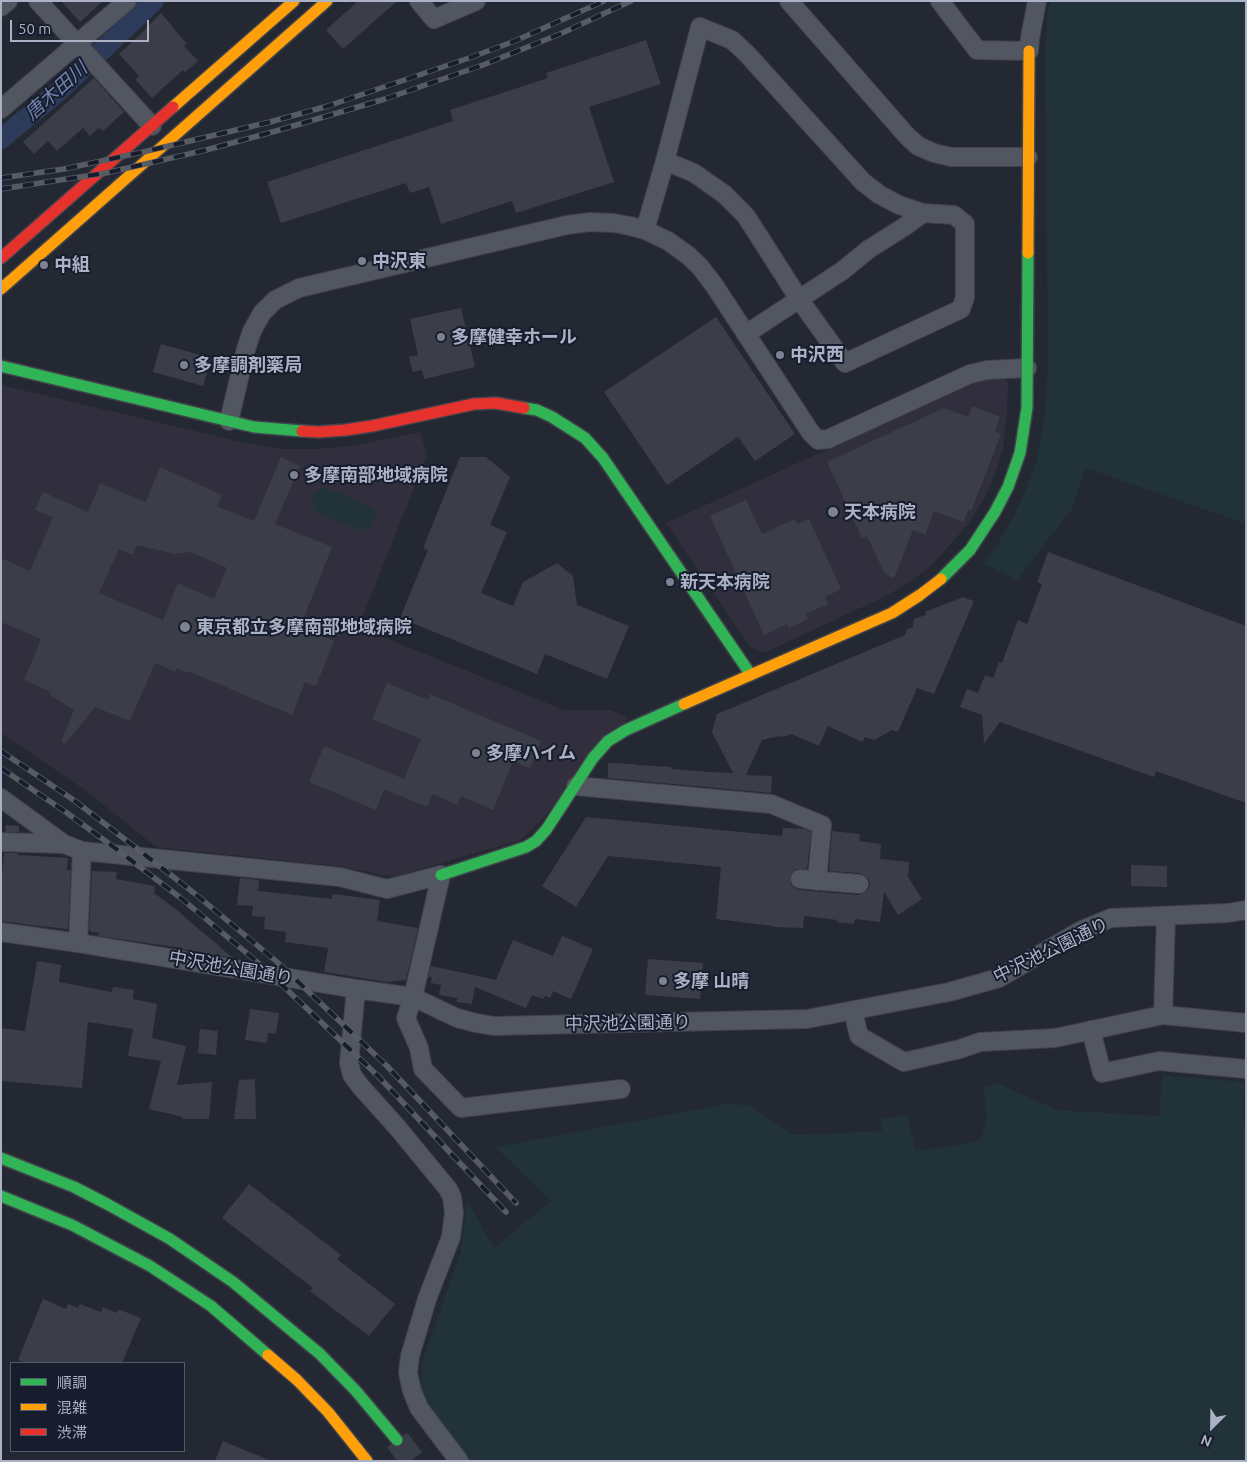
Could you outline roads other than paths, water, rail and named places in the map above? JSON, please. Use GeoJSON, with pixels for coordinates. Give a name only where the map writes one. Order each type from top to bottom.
{"type":"FeatureCollection","features":[{"type":"Feature","properties":{"kind":"street"},"geometry":{"type":"LineString","coordinates":[[1,7],[8,1]]}},
{"type":"Feature","properties":{"kind":"street"},"geometry":{"type":"LineString","coordinates":[[38,1],[152,126]]}},
{"type":"Feature","properties":{"kind":"street"},"geometry":{"type":"LineString","coordinates":[[1,109],[81,47],[127,1]]}},
{"type":"Feature","properties":{"kind":"street"},"geometry":{"type":"LineString","coordinates":[[1,258],[294,1]]}},
{"type":"Feature","properties":{"kind":"street"},"geometry":{"type":"LineString","coordinates":[[1,289],[327,1]]}},
{"type":"Feature","properties":{"kind":"street"},"geometry":{"type":"LineString","coordinates":[[419,1],[434,19],[476,1]]}},
{"type":"Feature","properties":{"kind":"street"},"geometry":{"type":"LineString","coordinates":[[789,1],[907,136],[918,146],[934,153],[951,157],[1028,157]]}},
{"type":"Feature","properties":{"kind":"street"},"geometry":{"type":"LineString","coordinates":[[940,1],[977,50],[1029,51]]}},
{"type":"Feature","properties":{"kind":"street"},"geometry":{"type":"LineString","coordinates":[[1,798],[64,844],[82,852],[340,877],[387,889],[440,875],[526,847],[536,841],[546,830],[593,758],[608,741],[626,730],[892,613],[940,580],[970,550],[995,512],[1008,487],[1020,453],[1027,408],[1029,51],[1037,1]]}},
{"type":"Feature","properties":{"kind":"street"},"geometry":{"type":"LineString","coordinates":[[645,230],[700,27],[732,40],[747,54],[863,182],[880,195],[899,205],[923,213],[954,215],[965,224],[966,296],[961,309],[845,363],[799,299],[746,216],[724,194],[694,172],[665,161]]}},
{"type":"Feature","properties":{"kind":"street"},"geometry":{"type":"LineString","coordinates":[[746,334],[842,272],[869,249],[923,213]]}},
{"type":"Feature","properties":{"kind":"street"},"geometry":{"type":"LineString","coordinates":[[229,421],[252,331],[262,313],[275,300],[299,288],[567,225],[590,222],[614,223],[645,230],[668,241],[689,256],[714,285],[811,433],[818,440],[828,439],[970,374],[987,370],[1027,368]]}},
{"type":"Feature","properties":{"kind":"street"},"geometry":{"type":"LineString","coordinates":[[1,366],[254,427],[290,431],[318,432],[345,430],[474,404],[496,403],[537,410],[552,416],[585,438],[603,458],[751,675]]}},
{"type":"Feature","properties":{"kind":"street"},"geometry":{"type":"LineString","coordinates":[[576,786],[771,804],[822,826],[809,880],[858,884]]}},
{"type":"Feature","properties":{"kind":"street"},"geometry":{"type":"LineString","coordinates":[[1,842],[64,844]]}},
{"type":"Feature","properties":{"kind":"street"},"geometry":{"type":"LineString","coordinates":[[78,942],[82,852]]}},
{"type":"Feature","properties":{"kind":"street"},"geometry":{"type":"LineString","coordinates":[[440,875],[406,1018],[419,1048],[423,1069],[461,1108],[621,1089]]}},
{"type":"Feature","properties":{"kind":"street","name":"中沢池公園通り"},"geometry":{"type":"LineString","coordinates":[[1,932],[78,942],[412,997],[457,1018],[494,1026],[808,1019],[949,992],[999,978],[1082,930],[1111,918],[1228,913],[1246,910]]}},
{"type":"Feature","properties":{"kind":"street"},"geometry":{"type":"LineString","coordinates":[[1163,1015],[1166,916]]}},
{"type":"Feature","properties":{"kind":"street"},"geometry":{"type":"LineString","coordinates":[[356,989],[349,1062],[352,1076],[437,1175],[452,1197],[454,1213],[451,1237],[427,1299],[410,1356],[408,1373],[419,1408],[458,1461]]}},
{"type":"Feature","properties":{"kind":"street"},"geometry":{"type":"LineString","coordinates":[[853,1011],[858,1036],[904,1062],[960,1049],[980,1042],[1055,1038],[1163,1015],[1246,1023]]}},
{"type":"Feature","properties":{"kind":"street"},"geometry":{"type":"LineString","coordinates":[[1091,1030],[1102,1073],[1159,1061],[1246,1069]]}},
{"type":"Feature","properties":{"kind":"street"},"geometry":{"type":"LineString","coordinates":[[1,1158],[74,1187],[107,1204],[170,1239],[233,1282],[320,1354],[356,1391],[397,1440]]}},
{"type":"Feature","properties":{"kind":"street"},"geometry":{"type":"LineString","coordinates":[[1,1196],[72,1225],[112,1245],[150,1266],[211,1306],[297,1380],[328,1412],[368,1461]]}},
{"type":"Feature","properties":{"kind":"waterway","name":"唐木田川"},"geometry":{"type":"LineString","coordinates":[[1,139],[58,92],[154,1]]}},
{"type":"Feature","properties":{"kind":"tunnel"},"geometry":{"type":"LineString","coordinates":[[397,1440],[413,1461]]}},
{"type":"Feature","properties":{"kind":"railway"},"geometry":{"type":"LineString","coordinates":[[1,178],[64,169],[143,152],[270,122],[328,106],[515,41],[604,1]]}},
{"type":"Feature","properties":{"kind":"railway"},"geometry":{"type":"LineString","coordinates":[[1,189],[106,173],[206,150],[385,99],[483,65],[560,34],[631,1]]}},
{"type":"Feature","properties":{"kind":"railway"},"geometry":{"type":"LineString","coordinates":[[1,751],[75,801],[194,893],[276,961],[387,1066],[516,1203]]}},
{"type":"Feature","properties":{"kind":"railway"},"geometry":{"type":"LineString","coordinates":[[1,768],[115,848],[182,899],[262,966],[378,1076],[506,1212]]}},
{"type":"Feature","properties":{"kind":"place","name":"中沢東"},"geometry":{"type":"Point","coordinates":[362,261]}},
{"type":"Feature","properties":{"kind":"place","name":"中組"},"geometry":{"type":"Point","coordinates":[44,265]}},
{"type":"Feature","properties":{"kind":"place","name":"多摩健幸ホール"},"geometry":{"type":"Point","coordinates":[441,337]}},
{"type":"Feature","properties":{"kind":"place","name":"中沢西"},"geometry":{"type":"Point","coordinates":[780,355]}},
{"type":"Feature","properties":{"kind":"place","name":"多摩調剤薬局"},"geometry":{"type":"Point","coordinates":[184,365]}},
{"type":"Feature","properties":{"kind":"place","name":"多摩南部地域病院"},"geometry":{"type":"Point","coordinates":[294,475]}},
{"type":"Feature","properties":{"kind":"place","name":"天本病院"},"geometry":{"type":"Point","coordinates":[833,512]}},
{"type":"Feature","properties":{"kind":"place","name":"新天本病院"},"geometry":{"type":"Point","coordinates":[670,582]}},
{"type":"Feature","properties":{"kind":"place","name":"東京都立多摩南部地域病院"},"geometry":{"type":"Point","coordinates":[185,627]}},
{"type":"Feature","properties":{"kind":"place","name":"多摩ハイム"},"geometry":{"type":"Point","coordinates":[476,753]}},
{"type":"Feature","properties":{"kind":"place","name":"多摩 山晴"},"geometry":{"type":"Point","coordinates":[663,981]}}]}
